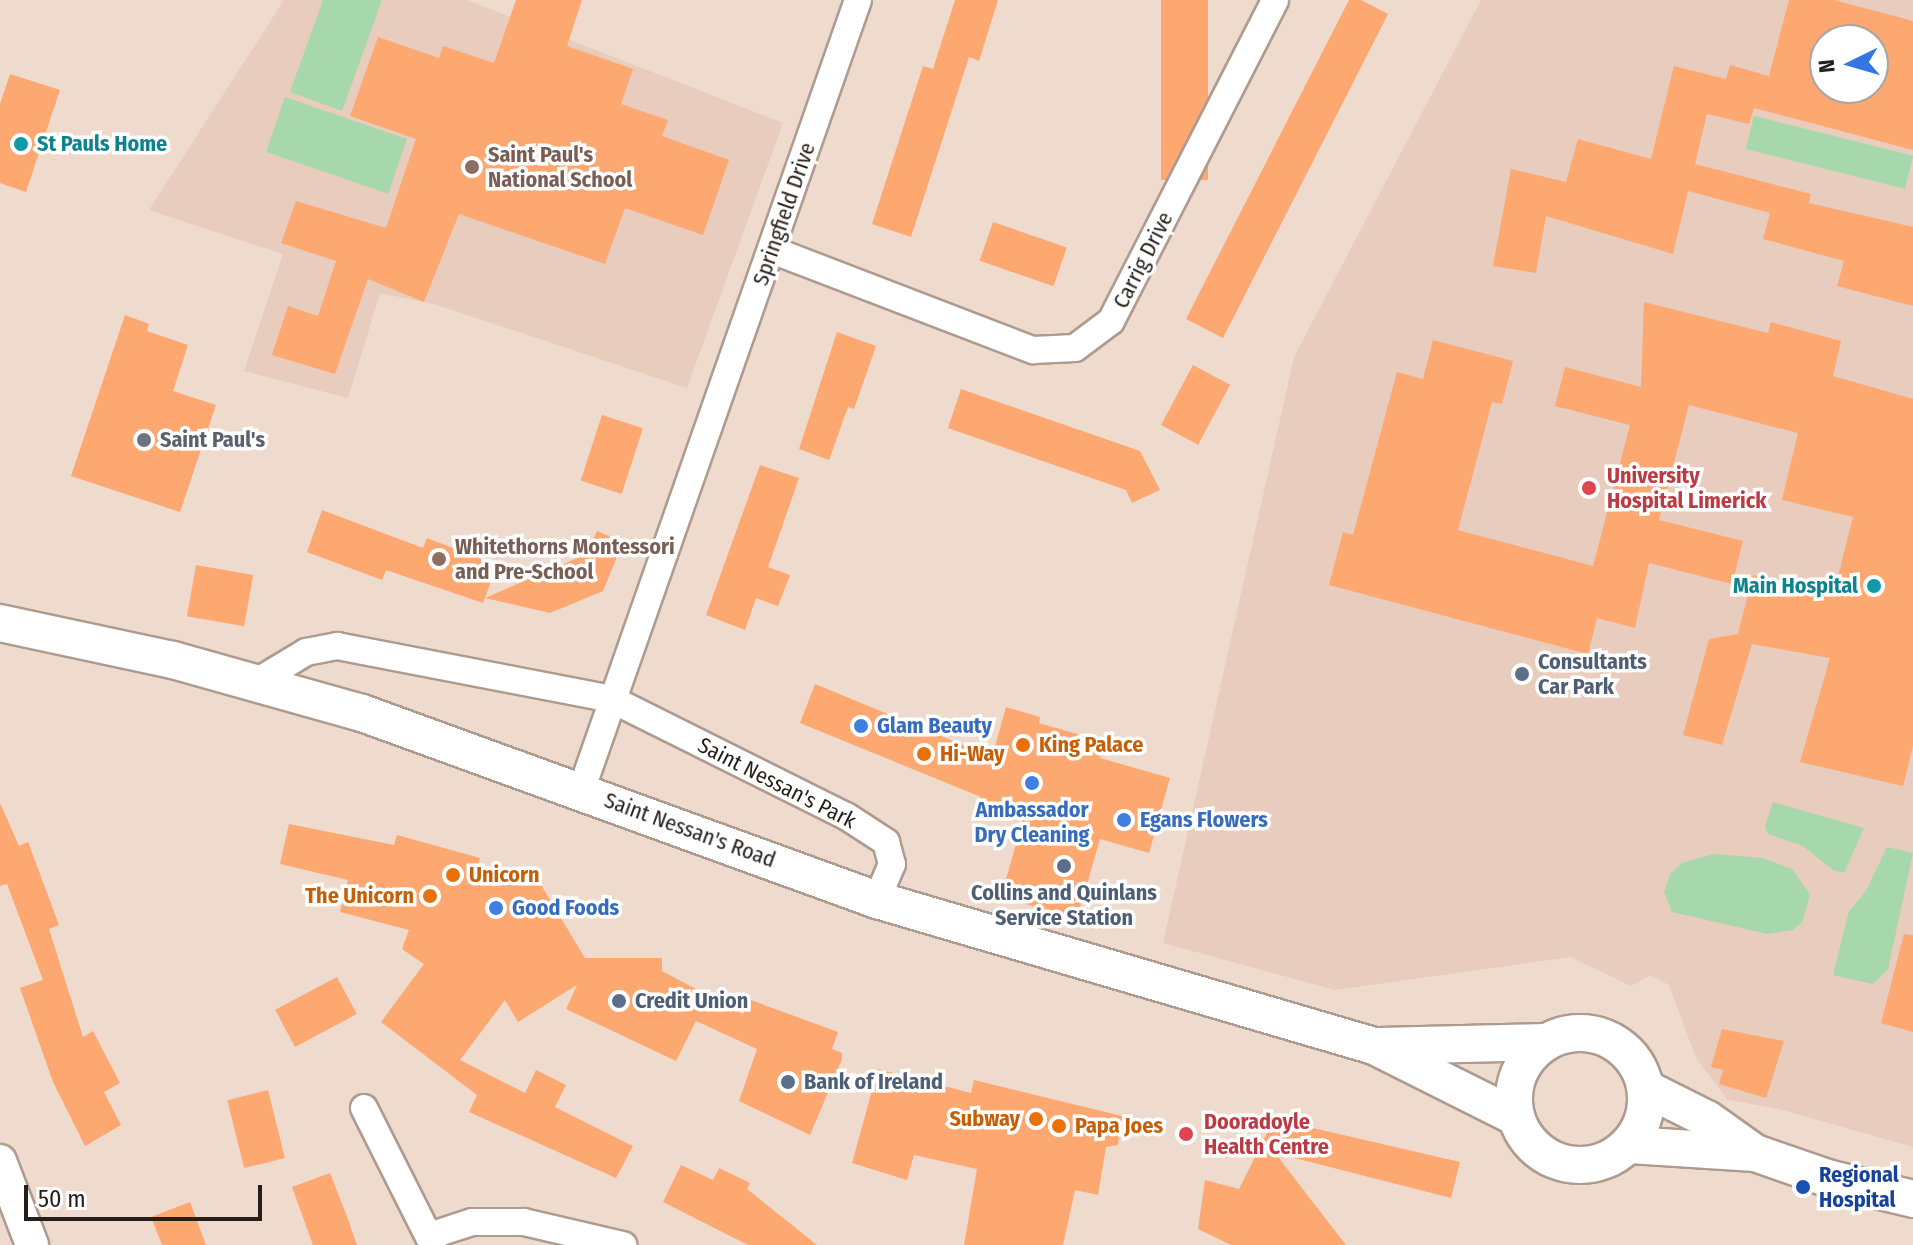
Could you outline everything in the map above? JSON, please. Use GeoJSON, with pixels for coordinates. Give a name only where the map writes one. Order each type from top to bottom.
{"type":"FeatureCollection","features":[{"type":"Feature","properties":{"kind":"main road","name":"Saint Nessan's Road"},"geometry":{"type":"LineString","coordinates":[[1,621],[258,681],[581,791],[877,900],[1374,1046],[1516,1117]]}},
{"type":"Feature","properties":{"kind":"main road"},"geometry":{"type":"LineString","coordinates":[[1573,1032],[1606,1037],[1627,1051],[1647,1089],[1644,1119],[1630,1145],[1612,1159],[1587,1167],[1562,1164],[1541,1154],[1516,1117],[1516,1078],[1546,1042],[1573,1032]]}},
{"type":"Feature","properties":{"kind":"main road","name":"Saint Nessan's Road"},"geometry":{"type":"LineString","coordinates":[[1374,1046],[1546,1042]]}},
{"type":"Feature","properties":{"kind":"main road"},"geometry":{"type":"LineString","coordinates":[[1647,1089],[1707,1119],[1755,1153]]}},
{"type":"Feature","properties":{"kind":"main road"},"geometry":{"type":"LineString","coordinates":[[1630,1145],[1755,1153],[1827,1178],[1913,1199]]}},
{"type":"Feature","properties":{"kind":"street","name":"Springfield Drive"},"geometry":{"type":"LineString","coordinates":[[611,699],[858,0]]}},
{"type":"Feature","properties":{"kind":"street","name":"Carrig Drive"},"geometry":{"type":"LineString","coordinates":[[772,250],[1033,350],[1075,348],[1111,321],[1275,0]]}},
{"type":"Feature","properties":{"kind":"street","name":"Saint Nessan's Park"},"geometry":{"type":"LineString","coordinates":[[258,681],[306,652],[337,646],[611,699],[846,816],[886,842],[892,864],[877,900]]}},
{"type":"Feature","properties":{"kind":"street"},"geometry":{"type":"LineString","coordinates":[[581,791],[611,699]]}},
{"type":"Feature","properties":{"kind":"street"},"geometry":{"type":"LineString","coordinates":[[364,1108],[431,1240],[472,1222],[524,1222],[623,1245]]}},
{"type":"Feature","properties":{"kind":"street"},"geometry":{"type":"LineString","coordinates":[[0,1161],[32,1245]]}},
{"type":"Feature","properties":{"kind":"shaded area","name":"Saint Paul's National School"},"geometry":{"type":"Polygon","coordinates":[[[284,0],[467,0],[783,123],[687,388],[434,304],[380,293],[348,398],[244,371],[283,254],[149,210],[284,0]]]}},
{"type":"Feature","properties":{"kind":"shaded area","name":"University Hospital Limerick"},"geometry":{"type":"Polygon","coordinates":[[[1481,0],[1913,0],[1913,1147],[1779,1109],[1728,1100],[1696,1058],[1669,985],[1650,975],[1631,986],[1570,957],[1335,990],[1163,943],[1294,357],[1481,0]]]}},
{"type":"Feature","properties":{"kind":"green space"},"geometry":{"type":"Polygon","coordinates":[[[323,0],[382,0],[342,111],[290,92],[323,0]]]}},
{"type":"Feature","properties":{"kind":"green space"},"geometry":{"type":"Polygon","coordinates":[[[285,97],[407,139],[388,194],[266,152],[285,97]]]}},
{"type":"Feature","properties":{"kind":"green space"},"geometry":{"type":"Polygon","coordinates":[[[1754,116],[1913,156],[1905,189],[1746,149],[1754,116]]]}},
{"type":"Feature","properties":{"kind":"green space"},"geometry":{"type":"Polygon","coordinates":[[[1773,802],[1864,828],[1844,873],[1833,870],[1803,846],[1768,834],[1765,826],[1773,802]]]}},
{"type":"Feature","properties":{"kind":"green space"},"geometry":{"type":"Polygon","coordinates":[[[1887,847],[1913,853],[1888,969],[1873,984],[1833,975],[1849,911],[1866,891],[1887,847]]]}},
{"type":"Feature","properties":{"kind":"green space"},"geometry":{"type":"Polygon","coordinates":[[[1714,854],[1763,858],[1792,869],[1810,895],[1802,922],[1793,930],[1768,934],[1672,912],[1664,892],[1670,874],[1682,863],[1714,854]]]}},
{"type":"Feature","properties":{"kind":"building","name":"Saint Paul's National School"},"geometry":{"type":"Polygon","coordinates":[[[516,0],[582,0],[567,46],[633,69],[621,104],[668,120],[662,136],[729,160],[703,235],[625,208],[605,264],[459,214],[424,302],[368,279],[335,374],[272,355],[288,306],[318,316],[336,261],[281,243],[296,201],[386,228],[416,139],[350,116],[378,37],[439,58],[443,46],[494,63],[516,0]]]}},
{"type":"Feature","properties":{"kind":"building"},"geometry":{"type":"Polygon","coordinates":[[[955,0],[998,0],[979,61],[969,57],[911,237],[872,224],[923,66],[933,69],[955,0]]]}},
{"type":"Feature","properties":{"kind":"building"},"geometry":{"type":"Polygon","coordinates":[[[1161,0],[1208,0],[1208,180],[1161,180],[1161,0]]]}},
{"type":"Feature","properties":{"kind":"building"},"geometry":{"type":"Polygon","coordinates":[[[1349,0],[1361,0],[1388,14],[1223,338],[1186,319],[1349,0]]]}},
{"type":"Feature","properties":{"kind":"building"},"geometry":{"type":"Polygon","coordinates":[[[1789,0],[1834,0],[1913,21],[1913,150],[1754,108],[1749,124],[1707,114],[1695,164],[1811,194],[1809,203],[1913,227],[1913,306],[1837,286],[1844,261],[1763,239],[1770,213],[1688,191],[1673,254],[1546,216],[1536,273],[1493,266],[1511,169],[1566,182],[1578,139],[1651,159],[1674,66],[1726,79],[1730,65],[1769,76],[1789,0]]]}},
{"type":"Feature","properties":{"kind":"building","name":"St Pauls Home"},"geometry":{"type":"Polygon","coordinates":[[[10,74],[60,90],[26,192],[0,183],[0,104],[10,74]]]}},
{"type":"Feature","properties":{"kind":"building"},"geometry":{"type":"Polygon","coordinates":[[[993,222],[1067,247],[1053,286],[980,261],[993,222]]]}},
{"type":"Feature","properties":{"kind":"building"},"geometry":{"type":"Polygon","coordinates":[[[1644,302],[1768,333],[1771,322],[1841,341],[1833,376],[1913,399],[1913,746],[1903,786],[1800,762],[1830,658],[1752,644],[1722,745],[1683,735],[1709,639],[1738,634],[1753,575],[1833,596],[1853,517],[1782,500],[1798,433],[1689,405],[1659,520],[1743,541],[1732,584],[1649,563],[1635,628],[1597,618],[1588,654],[1329,585],[1343,532],[1353,535],[1397,372],[1423,379],[1433,340],[1513,361],[1502,404],[1492,402],[1458,530],[1593,566],[1630,425],[1555,406],[1565,367],[1641,387],[1644,302]]]}},
{"type":"Feature","properties":{"kind":"building","name":"Saint Paul's"},"geometry":{"type":"Polygon","coordinates":[[[125,315],[149,324],[147,331],[188,345],[173,391],[216,405],[180,512],[71,476],[125,315]]]}},
{"type":"Feature","properties":{"kind":"building"},"geometry":{"type":"Polygon","coordinates":[[[837,332],[876,346],[854,409],[848,407],[829,460],[799,449],[837,332]]]}},
{"type":"Feature","properties":{"kind":"building"},"geometry":{"type":"Polygon","coordinates":[[[1193,365],[1230,385],[1198,445],[1161,425],[1193,365]]]}},
{"type":"Feature","properties":{"kind":"building"},"geometry":{"type":"Polygon","coordinates":[[[961,389],[1140,451],[1160,490],[1132,503],[1126,490],[948,428],[961,389]]]}},
{"type":"Feature","properties":{"kind":"building"},"geometry":{"type":"Polygon","coordinates":[[[602,415],[643,428],[622,494],[581,481],[602,415]]]}},
{"type":"Feature","properties":{"kind":"building"},"geometry":{"type":"Polygon","coordinates":[[[760,465],[799,478],[768,567],[790,575],[778,606],[756,598],[745,630],[706,615],[760,465]]]}},
{"type":"Feature","properties":{"kind":"building"},"geometry":{"type":"Polygon","coordinates":[[[322,510],[423,548],[427,538],[497,565],[483,603],[386,570],[382,580],[307,552],[322,510]]]}},
{"type":"Feature","properties":{"kind":"building"},"geometry":{"type":"Polygon","coordinates":[[[597,531],[623,542],[603,591],[550,613],[485,598],[587,554],[597,531]]]}},
{"type":"Feature","properties":{"kind":"building"},"geometry":{"type":"Polygon","coordinates":[[[196,565],[253,575],[244,626],[187,616],[196,565]]]}},
{"type":"Feature","properties":{"kind":"building"},"geometry":{"type":"Polygon","coordinates":[[[815,684],[992,757],[1006,707],[1040,717],[1039,723],[1105,742],[1100,758],[1170,778],[1149,853],[1100,839],[1077,919],[1001,897],[1024,816],[979,804],[981,797],[800,723],[815,684]]]}},
{"type":"Feature","properties":{"kind":"building"},"geometry":{"type":"Polygon","coordinates":[[[0,803],[19,846],[28,842],[59,925],[49,929],[83,1037],[93,1031],[120,1083],[104,1092],[121,1125],[85,1146],[53,1082],[20,988],[43,980],[7,884],[0,886],[0,803]]]}},
{"type":"Feature","properties":{"kind":"building"},"geometry":{"type":"Polygon","coordinates":[[[289,824],[394,845],[397,835],[480,858],[478,865],[538,880],[585,958],[662,958],[662,971],[743,1014],[748,999],[838,1032],[832,1049],[842,1053],[842,1059],[810,1135],[739,1101],[757,1049],[696,1021],[676,1061],[566,1009],[577,985],[518,1022],[505,1000],[460,1060],[525,1093],[536,1070],[566,1085],[555,1107],[633,1146],[616,1178],[469,1112],[477,1095],[381,1022],[424,964],[402,949],[409,930],[340,912],[348,880],[280,864],[289,824]]]}},
{"type":"Feature","properties":{"kind":"building"},"geometry":{"type":"Polygon","coordinates":[[[1904,934],[1913,935],[1913,1032],[1881,1023],[1904,934]]]}},
{"type":"Feature","properties":{"kind":"building"},"geometry":{"type":"Polygon","coordinates":[[[337,977],[357,1014],[295,1047],[275,1010],[337,977]]]}},
{"type":"Feature","properties":{"kind":"building"},"geometry":{"type":"Polygon","coordinates":[[[1722,1029],[1784,1041],[1766,1098],[1719,1084],[1723,1070],[1711,1067],[1722,1029]]]}},
{"type":"Feature","properties":{"kind":"building"},"geometry":{"type":"Polygon","coordinates":[[[878,1069],[971,1093],[974,1080],[1122,1116],[1118,1145],[1106,1147],[1098,1195],[1075,1190],[1063,1245],[964,1245],[977,1169],[914,1155],[907,1180],[852,1163],[878,1069]]]}},
{"type":"Feature","properties":{"kind":"building"},"geometry":{"type":"Polygon","coordinates":[[[268,1090],[285,1158],[244,1168],[227,1100],[268,1090]]]}},
{"type":"Feature","properties":{"kind":"building"},"geometry":{"type":"Polygon","coordinates":[[[1274,1119],[1460,1162],[1451,1198],[1275,1153],[1346,1245],[1231,1245],[1198,1229],[1205,1180],[1239,1189],[1274,1119]]]}},
{"type":"Feature","properties":{"kind":"building"},"geometry":{"type":"Polygon","coordinates":[[[681,1165],[713,1180],[719,1168],[750,1183],[747,1189],[817,1245],[748,1245],[663,1202],[681,1165]]]}},
{"type":"Feature","properties":{"kind":"building"},"geometry":{"type":"Polygon","coordinates":[[[330,1173],[357,1245],[313,1245],[292,1187],[330,1173]]]}},
{"type":"Feature","properties":{"kind":"building"},"geometry":{"type":"Polygon","coordinates":[[[190,1202],[206,1245],[162,1245],[151,1217],[190,1202]]]}},
{"type":"Feature","properties":{"kind":"place","name":"St Pauls Home"},"geometry":{"type":"Point","coordinates":[21,144]}},
{"type":"Feature","properties":{"kind":"place","name":"Saint Paul's National School"},"geometry":{"type":"Point","coordinates":[472,167]}},
{"type":"Feature","properties":{"kind":"place","name":"Saint Paul's"},"geometry":{"type":"Point","coordinates":[144,440]}},
{"type":"Feature","properties":{"kind":"place","name":"University Hospital Limerick"},"geometry":{"type":"Point","coordinates":[1589,488]}},
{"type":"Feature","properties":{"kind":"place","name":"Whitethorns Montessori and Pre-School"},"geometry":{"type":"Point","coordinates":[439,559]}},
{"type":"Feature","properties":{"kind":"place","name":"Main Hospital"},"geometry":{"type":"Point","coordinates":[1874,586]}},
{"type":"Feature","properties":{"kind":"place","name":"Consultants Car Park"},"geometry":{"type":"Point","coordinates":[1522,674]}},
{"type":"Feature","properties":{"kind":"place","name":"Glam Beauty"},"geometry":{"type":"Point","coordinates":[861,726]}},
{"type":"Feature","properties":{"kind":"place","name":"King Palace"},"geometry":{"type":"Point","coordinates":[1023,745]}},
{"type":"Feature","properties":{"kind":"place","name":"Hi-Way"},"geometry":{"type":"Point","coordinates":[924,754]}},
{"type":"Feature","properties":{"kind":"place","name":"Ambassador Dry Cleaning"},"geometry":{"type":"Point","coordinates":[1032,783]}},
{"type":"Feature","properties":{"kind":"place","name":"Egans Flowers"},"geometry":{"type":"Point","coordinates":[1124,820]}},
{"type":"Feature","properties":{"kind":"place","name":"Collins and Quinlans Service Station"},"geometry":{"type":"Point","coordinates":[1064,866]}},
{"type":"Feature","properties":{"kind":"place","name":"Unicorn"},"geometry":{"type":"Point","coordinates":[453,875]}},
{"type":"Feature","properties":{"kind":"place","name":"The Unicorn"},"geometry":{"type":"Point","coordinates":[430,896]}},
{"type":"Feature","properties":{"kind":"place","name":"Good Foods"},"geometry":{"type":"Point","coordinates":[496,908]}},
{"type":"Feature","properties":{"kind":"place","name":"Credit Union"},"geometry":{"type":"Point","coordinates":[619,1001]}},
{"type":"Feature","properties":{"kind":"place","name":"Bank of Ireland"},"geometry":{"type":"Point","coordinates":[788,1082]}},
{"type":"Feature","properties":{"kind":"place","name":"Subway"},"geometry":{"type":"Point","coordinates":[1036,1119]}},
{"type":"Feature","properties":{"kind":"place","name":"Papa Joes"},"geometry":{"type":"Point","coordinates":[1059,1126]}},
{"type":"Feature","properties":{"kind":"place","name":"Dooradoyle Health Centre"},"geometry":{"type":"Point","coordinates":[1186,1134]}},
{"type":"Feature","properties":{"kind":"place","name":"Regional Hospital"},"geometry":{"type":"Point","coordinates":[1803,1187]}}]}
